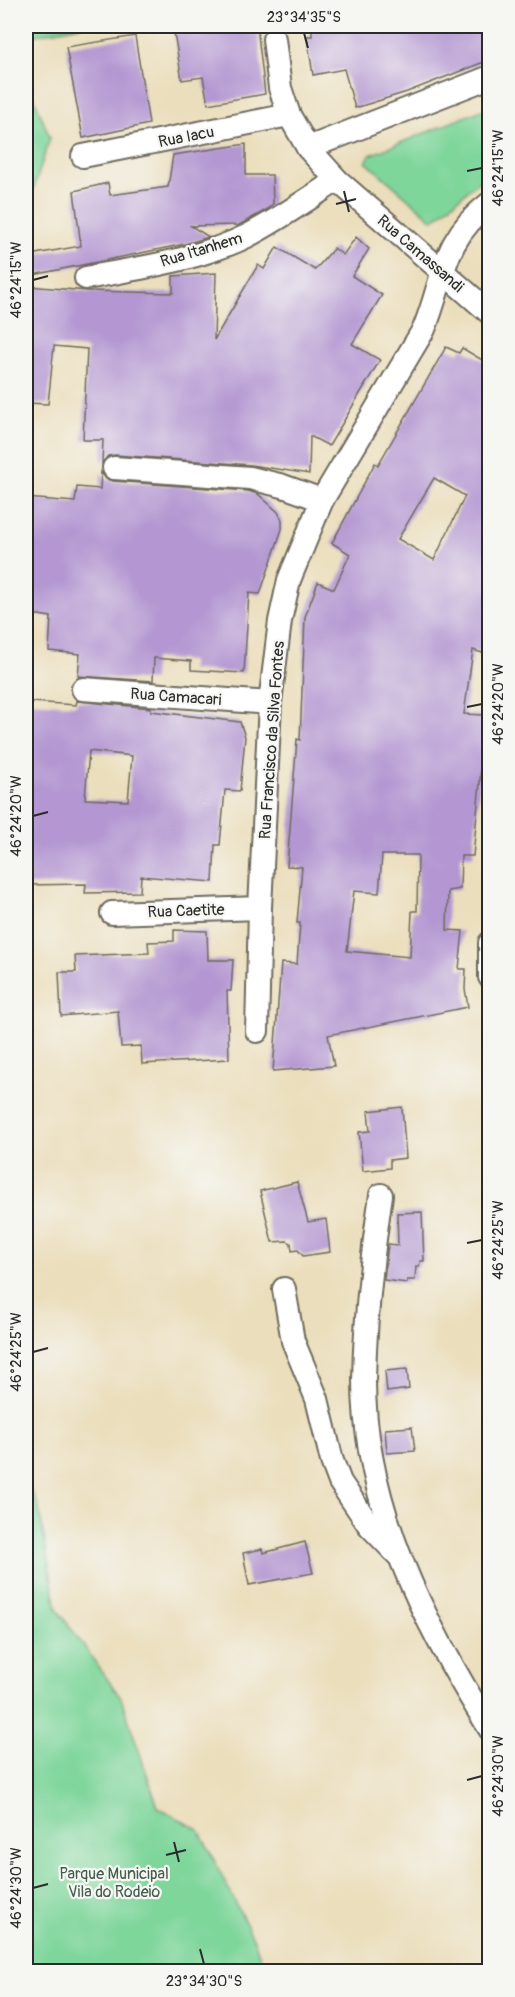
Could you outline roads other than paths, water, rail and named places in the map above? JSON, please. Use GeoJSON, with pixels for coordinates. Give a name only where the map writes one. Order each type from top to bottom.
{"type":"FeatureCollection","features":[{"type":"Feature","properties":{"kind":"street","name":"Rua Camassandi"},"geometry":{"type":"LineString","coordinates":[[274,39],[280,87],[289,116],[308,148],[337,180],[489,314]]}},
{"type":"Feature","properties":{"kind":"street"},"geometry":{"type":"LineString","coordinates":[[308,148],[489,77]]}},
{"type":"Feature","properties":{"kind":"street","name":"Rua Iacu"},"geometry":{"type":"LineString","coordinates":[[83,156],[289,116]]}},
{"type":"Feature","properties":{"kind":"street","name":"Rua Itanhem"},"geometry":{"type":"LineString","coordinates":[[86,278],[179,258],[228,244],[273,221],[337,180]]}},
{"type":"Feature","properties":{"kind":"street","name":"Rua Francisco da Silva Fontes"},"geometry":{"type":"LineString","coordinates":[[257,1031],[260,908],[270,703],[280,621],[289,580],[322,500],[424,329],[435,304],[449,250],[462,228],[489,203]]}},
{"type":"Feature","properties":{"kind":"street"},"geometry":{"type":"LineString","coordinates":[[114,468],[250,478],[283,486],[322,500]]}},
{"type":"Feature","properties":{"kind":"street","name":"Rua Camacari"},"geometry":{"type":"LineString","coordinates":[[83,689],[270,703]]}},
{"type":"Feature","properties":{"kind":"street","name":"Rua Caetite"},"geometry":{"type":"LineString","coordinates":[[112,913],[260,908]]}},
{"type":"Feature","properties":{"kind":"street"},"geometry":{"type":"LineString","coordinates":[[489,943],[489,977]]}},
{"type":"Feature","properties":{"kind":"street"},"geometry":{"type":"LineString","coordinates":[[381,1195],[374,1243],[364,1383],[374,1467],[400,1557],[434,1630],[489,1729]]}},
{"type":"Feature","properties":{"kind":"street"},"geometry":{"type":"LineString","coordinates":[[284,1289],[294,1341],[317,1399],[332,1461],[340,1482],[369,1525],[400,1557]]}},
{"type":"Feature","properties":{"kind":"park label","name":"Parque Municipal Vila do Rodeio"},"geometry":{"type":"Point","coordinates":[114,1882]}}]}
